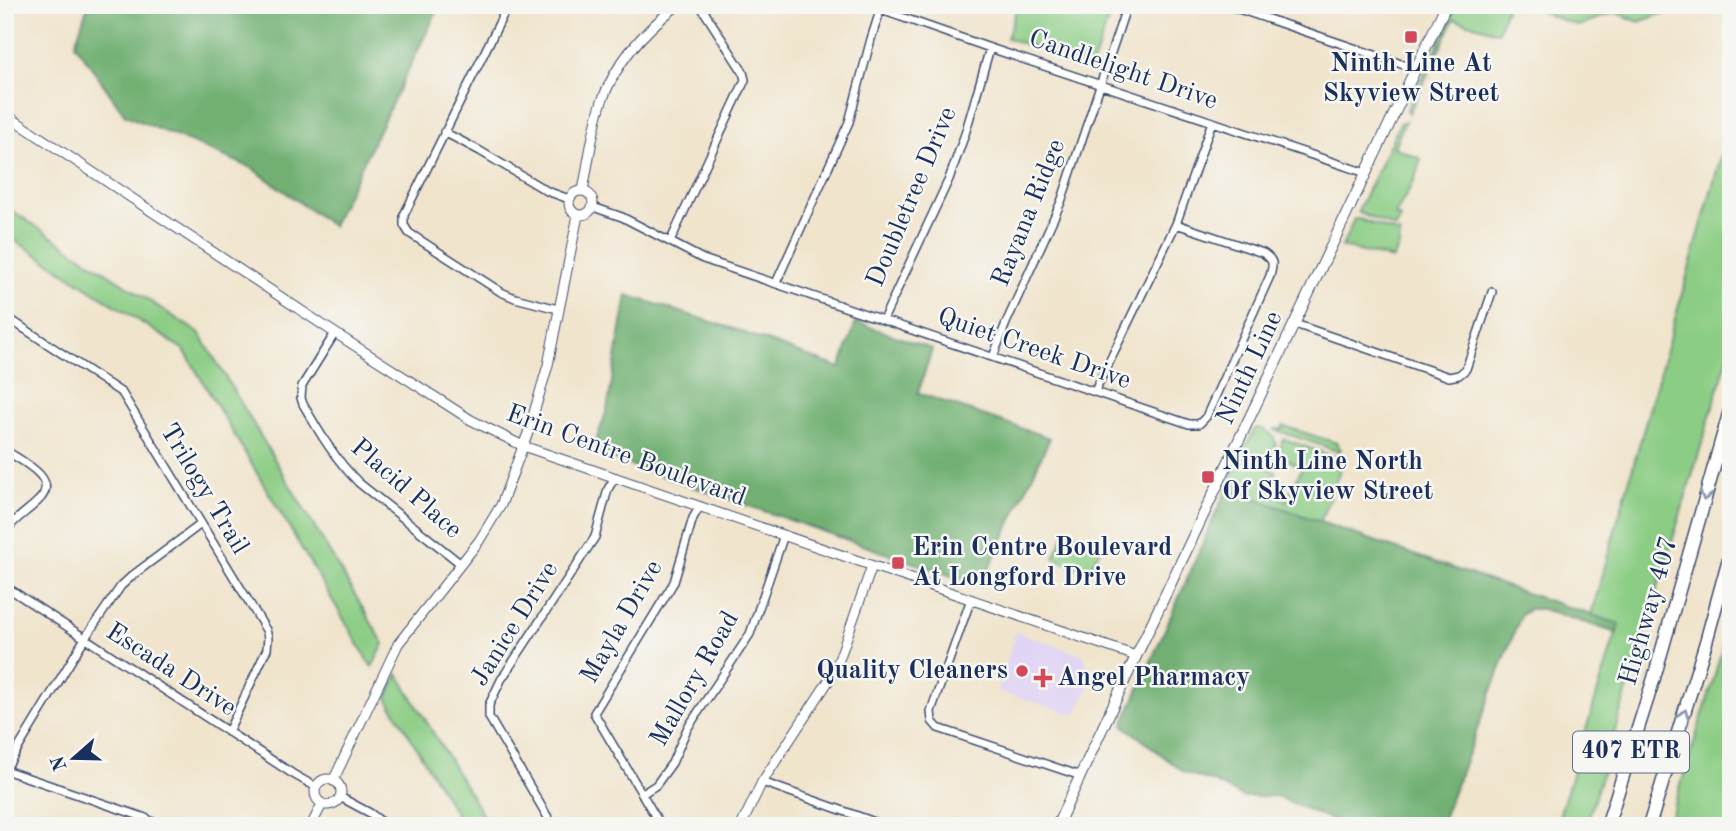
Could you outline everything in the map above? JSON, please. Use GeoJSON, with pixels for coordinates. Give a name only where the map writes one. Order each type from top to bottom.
{"type":"FeatureCollection","features":[{"type":"Feature","properties":{"kind":"highway","name":"Highway 407"},"geometry":{"type":"LineString","coordinates":[[1607,826],[1654,678],[1731,407]]}},
{"type":"Feature","properties":{"kind":"highway","name":"407 ETR"},"geometry":{"type":"LineString","coordinates":[[1649,826],[1731,551]]}},
{"type":"Feature","properties":{"kind":"main road","name":"Ninth Line"},"geometry":{"type":"LineString","coordinates":[[1057,826],[1446,5]]}},
{"type":"Feature","properties":{"kind":"street"},"geometry":{"type":"LineString","coordinates":[[508,5],[404,215],[404,225],[409,233],[501,292],[558,309]]}},
{"type":"Feature","properties":{"kind":"street"},"geometry":{"type":"LineString","coordinates":[[583,190],[602,100],[608,86],[636,43],[678,5]]}},
{"type":"Feature","properties":{"kind":"street"},"geometry":{"type":"LineString","coordinates":[[670,242],[745,80],[743,72],[700,5]]}},
{"type":"Feature","properties":{"kind":"street","name":"Candlelight Drive"},"geometry":{"type":"LineString","coordinates":[[867,5],[1366,173]]}},
{"type":"Feature","properties":{"kind":"street","name":"Rayana Ridge"},"geometry":{"type":"LineString","coordinates":[[993,357],[1061,202],[1127,5]]}},
{"type":"Feature","properties":{"kind":"street"},"geometry":{"type":"LineString","coordinates":[[1227,5],[1416,69]]}},
{"type":"Feature","properties":{"kind":"street"},"geometry":{"type":"LineString","coordinates":[[776,283],[849,122],[880,10]]}},
{"type":"Feature","properties":{"kind":"street","name":"Doubletree Drive"},"geometry":{"type":"LineString","coordinates":[[883,320],[948,179],[965,134],[990,48]]}},
{"type":"Feature","properties":{"kind":"street","name":"Erin Centre Boulevard"},"geometry":{"type":"LineString","coordinates":[[5,114],[334,333],[471,420],[523,446],[1136,656]]}},
{"type":"Feature","properties":{"kind":"street"},"geometry":{"type":"LineString","coordinates":[[1095,391],[1176,224],[1212,122]]}},
{"type":"Feature","properties":{"kind":"street"},"geometry":{"type":"LineString","coordinates":[[444,132],[547,191],[566,198]]}},
{"type":"Feature","properties":{"kind":"street"},"geometry":{"type":"LineString","coordinates":[[583,190],[592,197],[593,207],[588,213],[578,215],[569,207],[566,198],[583,190]]}},
{"type":"Feature","properties":{"kind":"street","name":"Quiet Creek Drive"},"geometry":{"type":"LineString","coordinates":[[593,207],[622,217],[703,259],[1189,424],[1199,424],[1206,417],[1270,276],[1273,263],[1263,253],[1176,224]]}},
{"type":"Feature","properties":{"kind":"street"},"geometry":{"type":"LineString","coordinates":[[333,780],[398,644],[479,541],[501,505],[548,365],[578,215]]}},
{"type":"Feature","properties":{"kind":"street"},"geometry":{"type":"LineString","coordinates":[[1295,324],[1449,377],[1459,375],[1466,369],[1492,292]]}},
{"type":"Feature","properties":{"kind":"street","name":"Trilogy Trail"},"geometry":{"type":"LineString","coordinates":[[5,316],[122,393],[266,631],[267,649],[228,732]]}},
{"type":"Feature","properties":{"kind":"street","name":"Placid Place"},"geometry":{"type":"LineString","coordinates":[[334,333],[302,386],[303,404],[334,456],[346,470],[461,564]]}},
{"type":"Feature","properties":{"kind":"street"},"geometry":{"type":"LineString","coordinates":[[5,450],[41,475],[46,489],[37,502],[19,515],[5,532]]}},
{"type":"Feature","properties":{"kind":"street","name":"Janice Drive"},"geometry":{"type":"LineString","coordinates":[[553,826],[489,717],[489,705],[501,680],[595,537],[608,489],[615,477]]}},
{"type":"Feature","properties":{"kind":"street","name":"Mayla Drive"},"geometry":{"type":"LineString","coordinates":[[661,826],[594,713],[674,582],[693,518],[700,506]]}},
{"type":"Feature","properties":{"kind":"street"},"geometry":{"type":"LineString","coordinates":[[161,826],[144,817],[5,770],[85,638],[121,586],[201,524]]}},
{"type":"Feature","properties":{"kind":"street","name":"Mallory Road"},"geometry":{"type":"LineString","coordinates":[[642,794],[656,785],[671,763],[687,729],[750,634],[784,536]]}},
{"type":"Feature","properties":{"kind":"street"},"geometry":{"type":"LineString","coordinates":[[741,826],[762,782],[835,671],[872,566]]}},
{"type":"Feature","properties":{"kind":"street","name":"Escada Drive"},"geometry":{"type":"LineString","coordinates":[[5,586],[316,787]]}},
{"type":"Feature","properties":{"kind":"street"},"geometry":{"type":"LineString","coordinates":[[971,599],[930,711],[932,721],[938,728],[1081,776]]}},
{"type":"Feature","properties":{"kind":"street"},"geometry":{"type":"LineString","coordinates":[[333,780],[340,788],[340,797],[332,804],[322,804],[316,797],[316,787],[321,781],[333,780]]}},
{"type":"Feature","properties":{"kind":"street"},"geometry":{"type":"LineString","coordinates":[[762,782],[886,826]]}},
{"type":"Feature","properties":{"kind":"street"},"geometry":{"type":"LineString","coordinates":[[340,797],[370,813],[387,826]]}},
{"type":"Feature","properties":{"kind":"street"},"geometry":{"type":"LineString","coordinates":[[311,826],[322,804]]}},
{"type":"Feature","properties":{"kind":"shaded area"},"geometry":{"type":"Polygon","coordinates":[[[1016,632],[1083,655],[1093,679],[1076,715],[997,691],[1016,632]]]}},
{"type":"Feature","properties":{"kind":"green space"},"geometry":{"type":"Polygon","coordinates":[[[88,5],[440,5],[332,226],[252,168],[125,115],[75,44],[88,5]]]}},
{"type":"Feature","properties":{"kind":"green space"},"geometry":{"type":"Polygon","coordinates":[[[1018,5],[1113,5],[1092,67],[1007,38],[1018,5]]]}},
{"type":"Feature","properties":{"kind":"green space"},"geometry":{"type":"Polygon","coordinates":[[[1457,5],[1507,5],[1498,32],[1454,19],[1409,113],[1407,109],[1457,5]]]}},
{"type":"Feature","properties":{"kind":"green space"},"geometry":{"type":"Polygon","coordinates":[[[1523,5],[1665,5],[1664,13],[1639,22],[1615,12],[1578,26],[1523,5]]]}},
{"type":"Feature","properties":{"kind":"green space"},"geometry":{"type":"Polygon","coordinates":[[[1405,121],[1394,147],[1421,159],[1414,181],[1395,215],[1401,218],[1396,228],[1358,211],[1400,123],[1405,121]]]}},
{"type":"Feature","properties":{"kind":"green space"},"geometry":{"type":"Polygon","coordinates":[[[1731,121],[1731,347],[1586,826],[1556,826],[1619,624],[1591,615],[1731,121]]]}},
{"type":"Feature","properties":{"kind":"green space"},"geometry":{"type":"Polygon","coordinates":[[[5,206],[200,334],[384,644],[372,667],[184,350],[5,234],[5,206]]]}},
{"type":"Feature","properties":{"kind":"green space"},"geometry":{"type":"Polygon","coordinates":[[[1354,219],[1400,234],[1399,246],[1393,259],[1342,247],[1354,219]]]}},
{"type":"Feature","properties":{"kind":"green space"},"geometry":{"type":"Polygon","coordinates":[[[627,295],[734,329],[840,368],[856,322],[932,349],[918,393],[1050,438],[981,586],[592,452],[607,410],[627,295]]]}},
{"type":"Feature","properties":{"kind":"green space"},"geometry":{"type":"Polygon","coordinates":[[[1283,426],[1337,443],[1341,450],[1337,451],[1273,429],[1282,429],[1283,426]]]}},
{"type":"Feature","properties":{"kind":"green space"},"geometry":{"type":"Polygon","coordinates":[[[1257,428],[1273,436],[1276,445],[1270,454],[1257,455],[1245,449],[1257,428]]]}},
{"type":"Feature","properties":{"kind":"green space"},"geometry":{"type":"Polygon","coordinates":[[[1284,439],[1344,460],[1320,522],[1227,488],[1239,459],[1244,457],[1276,472],[1266,491],[1286,501],[1302,468],[1279,455],[1284,439]]]}},
{"type":"Feature","properties":{"kind":"green space"},"geometry":{"type":"Polygon","coordinates":[[[1227,488],[1619,624],[1617,633],[1542,609],[1529,609],[1521,615],[1440,826],[1343,825],[1276,796],[1243,797],[1214,782],[1184,772],[1123,725],[1227,488]]]}},
{"type":"Feature","properties":{"kind":"green space"},"geometry":{"type":"Polygon","coordinates":[[[1066,531],[1103,544],[1088,572],[1054,558],[1066,531]]]}},
{"type":"Feature","properties":{"kind":"green space"},"geometry":{"type":"Polygon","coordinates":[[[1731,616],[1731,826],[1668,826],[1712,685],[1731,616]]]}},
{"type":"Feature","properties":{"kind":"green space"},"geometry":{"type":"Polygon","coordinates":[[[398,674],[489,826],[463,826],[387,698],[398,674]]]}},
{"type":"Feature","properties":{"kind":"place","name":"Ninth Line At Skyview Street"},"geometry":{"type":"Point","coordinates":[1411,37]}},
{"type":"Feature","properties":{"kind":"place","name":"Ninth Line North Of Skyview Street"},"geometry":{"type":"Point","coordinates":[1208,477]}},
{"type":"Feature","properties":{"kind":"place","name":"Erin Centre Boulevard At Longford Drive"},"geometry":{"type":"Point","coordinates":[898,563]}},
{"type":"Feature","properties":{"kind":"place","name":"Quality Cleaners"},"geometry":{"type":"Point","coordinates":[1022,671]}},
{"type":"Feature","properties":{"kind":"place","name":"Angel Pharmacy"},"geometry":{"type":"Point","coordinates":[1043,678]}}]}
